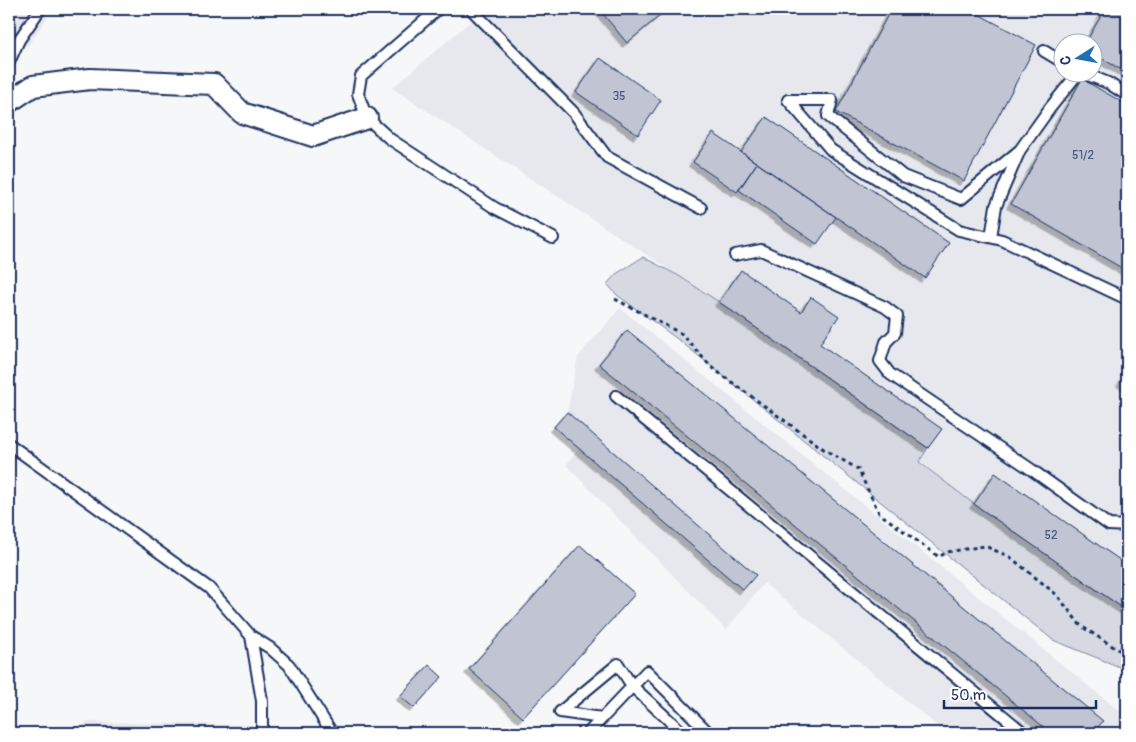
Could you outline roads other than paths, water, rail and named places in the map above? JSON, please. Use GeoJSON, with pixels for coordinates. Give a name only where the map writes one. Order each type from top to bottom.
{"type":"FeatureCollection","features":[{"type":"Feature","properties":{"kind":"street"},"geometry":{"type":"LineString","coordinates":[[9,102],[33,86],[90,79],[214,84],[242,113],[313,136],[367,118]]}},
{"type":"Feature","properties":{"kind":"lane"},"geometry":{"type":"LineString","coordinates":[[9,62],[19,40],[40,9]]}},
{"type":"Feature","properties":{"kind":"lane"},"geometry":{"type":"LineString","coordinates":[[438,9],[361,76],[358,94],[367,118],[390,140],[496,208],[553,238]]}},
{"type":"Feature","properties":{"kind":"lane"},"geometry":{"type":"LineString","coordinates":[[471,9],[574,113],[607,157],[701,208]]}},
{"type":"Feature","properties":{"kind":"lane"},"geometry":{"type":"LineString","coordinates":[[1044,51],[1054,56]]}},
{"type":"Feature","properties":{"kind":"lane"},"geometry":{"type":"LineString","coordinates":[[1104,81],[1127,95]]}},
{"type":"Feature","properties":{"kind":"lane"},"geometry":{"type":"LineString","coordinates":[[992,237],[996,206],[1020,150],[1050,108],[1072,82]]}},
{"type":"Feature","properties":{"kind":"lane"},"geometry":{"type":"LineString","coordinates":[[1020,150],[961,199],[903,176],[876,156],[828,116],[832,100],[788,100],[831,150],[959,230],[1002,240],[1127,299]]}},
{"type":"Feature","properties":{"kind":"lane"},"geometry":{"type":"LineString","coordinates":[[735,255],[761,250],[884,307],[897,316],[895,333],[886,342],[880,361],[890,374],[1032,470],[1109,525],[1127,526]]}},
{"type":"Feature","properties":{"kind":"lane"},"geometry":{"type":"LineString","coordinates":[[616,396],[1024,733]]}},
{"type":"Feature","properties":{"kind":"lane"},"geometry":{"type":"LineString","coordinates":[[9,444],[209,588],[251,636],[270,648],[288,665],[332,733]]}},
{"type":"Feature","properties":{"kind":"lane"},"geometry":{"type":"LineString","coordinates":[[251,636],[262,701],[262,733]]}},
{"type":"Feature","properties":{"kind":"lane"},"geometry":{"type":"LineString","coordinates":[[602,718],[560,712],[618,664],[632,686],[683,733]]}},
{"type":"Feature","properties":{"kind":"lane"},"geometry":{"type":"LineString","coordinates":[[588,733],[647,671],[708,733]]}}]}
